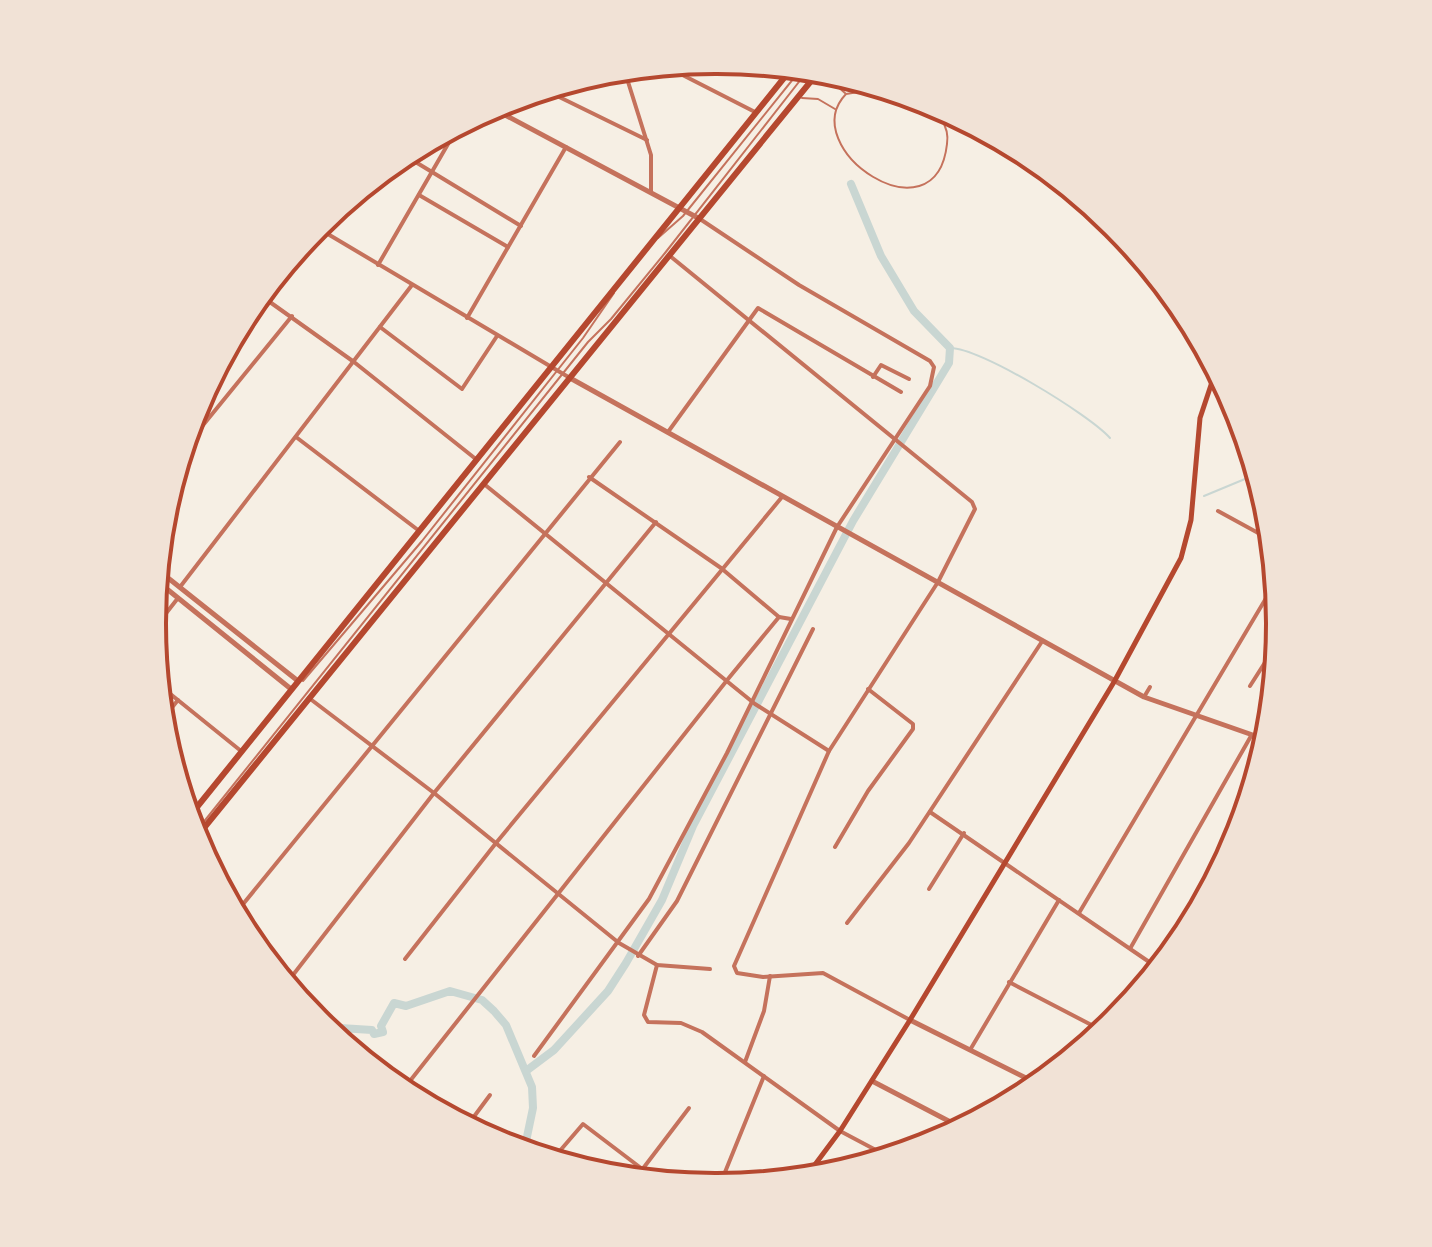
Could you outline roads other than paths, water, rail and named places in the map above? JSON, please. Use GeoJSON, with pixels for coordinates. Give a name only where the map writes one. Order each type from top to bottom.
{"type":"FeatureCollection","features":[{"type":"Feature","properties":{"kind":"main road"},"geometry":{"type":"LineString","coordinates":[[198,806],[783,78]]}},
{"type":"Feature","properties":{"kind":"main road"},"geometry":{"type":"LineString","coordinates":[[205,825],[810,83]]}},
{"type":"Feature","properties":{"kind":"main road"},"geometry":{"type":"LineString","coordinates":[[816,1163],[910,1020],[1114,682],[1181,558],[1188,538],[1200,418],[1211,385]]}},
{"type":"Feature","properties":{"kind":"street"},"geometry":{"type":"LineString","coordinates":[[682,75],[755,112]]}},
{"type":"Feature","properties":{"kind":"street"},"geometry":{"type":"LineString","coordinates":[[628,82],[653,167],[651,191]]}},
{"type":"Feature","properties":{"kind":"street"},"geometry":{"type":"LineString","coordinates":[[560,97],[647,140]]}},
{"type":"Feature","properties":{"kind":"street"},"geometry":{"type":"LineString","coordinates":[[507,116],[682,207],[799,285],[933,363],[930,386],[837,527],[750,699],[727,753],[649,899],[621,944],[534,1056]]}},
{"type":"Feature","properties":{"kind":"street"},"geometry":{"type":"LineString","coordinates":[[378,265],[448,144]]}},
{"type":"Feature","properties":{"kind":"street"},"geometry":{"type":"LineString","coordinates":[[467,318],[567,147]]}},
{"type":"Feature","properties":{"kind":"street"},"geometry":{"type":"LineString","coordinates":[[417,163],[521,226]]}},
{"type":"Feature","properties":{"kind":"street"},"geometry":{"type":"LineString","coordinates":[[419,195],[508,247]]}},
{"type":"Feature","properties":{"kind":"street"},"geometry":{"type":"LineString","coordinates":[[328,234],[552,368],[938,582],[1041,643],[1144,697],[1251,736],[1131,947]]}},
{"type":"Feature","properties":{"kind":"street"},"geometry":{"type":"LineString","coordinates":[[670,256],[917,455],[972,502],[975,509],[938,582],[829,751],[734,970],[770,976],[823,973],[1025,1077]]}},
{"type":"Feature","properties":{"kind":"street"},"geometry":{"type":"LineString","coordinates":[[180,587],[412,285]]}},
{"type":"Feature","properties":{"kind":"street"},"geometry":{"type":"LineString","coordinates":[[271,302],[354,362],[477,460]]}},
{"type":"Feature","properties":{"kind":"street"},"geometry":{"type":"LineString","coordinates":[[668,432],[758,308],[901,392]]}},
{"type":"Feature","properties":{"kind":"street"},"geometry":{"type":"LineString","coordinates":[[204,424],[292,316]]}},
{"type":"Feature","properties":{"kind":"street"},"geometry":{"type":"LineString","coordinates":[[380,327],[462,389],[497,336]]}},
{"type":"Feature","properties":{"kind":"street"},"geometry":{"type":"LineString","coordinates":[[873,377],[881,365],[885,365],[909,379]]}},
{"type":"Feature","properties":{"kind":"street"},"geometry":{"type":"LineString","coordinates":[[296,437],[419,531]]}},
{"type":"Feature","properties":{"kind":"street"},"geometry":{"type":"LineString","coordinates":[[243,904],[620,442]]}},
{"type":"Feature","properties":{"kind":"street"},"geometry":{"type":"LineString","coordinates":[[589,477],[721,568],[779,617],[792,619]]}},
{"type":"Feature","properties":{"kind":"street"},"geometry":{"type":"LineString","coordinates":[[484,484],[755,704],[829,751]]}},
{"type":"Feature","properties":{"kind":"street"},"geometry":{"type":"LineString","coordinates":[[405,959],[668,632],[782,497]]}},
{"type":"Feature","properties":{"kind":"street"},"geometry":{"type":"LineString","coordinates":[[1218,511],[1258,533]]}},
{"type":"Feature","properties":{"kind":"street"},"geometry":{"type":"LineString","coordinates":[[293,974],[434,793],[656,522]]}},
{"type":"Feature","properties":{"kind":"street"},"geometry":{"type":"LineString","coordinates":[[169,578],[298,681]]}},
{"type":"Feature","properties":{"kind":"street"},"geometry":{"type":"LineString","coordinates":[[168,590],[291,689]]}},
{"type":"Feature","properties":{"kind":"street"},"geometry":{"type":"LineString","coordinates":[[167,613],[178,598]]}},
{"type":"Feature","properties":{"kind":"street"},"geometry":{"type":"LineString","coordinates":[[1079,913],[1265,600]]}},
{"type":"Feature","properties":{"kind":"street"},"geometry":{"type":"LineString","coordinates":[[411,1080],[779,617]]}},
{"type":"Feature","properties":{"kind":"street"},"geometry":{"type":"LineString","coordinates":[[637,955],[677,901],[767,712],[813,629]]}},
{"type":"Feature","properties":{"kind":"street"},"geometry":{"type":"LineString","coordinates":[[847,923],[930,812],[1041,643]]}},
{"type":"Feature","properties":{"kind":"street"},"geometry":{"type":"LineString","coordinates":[[1250,686],[1264,665]]}},
{"type":"Feature","properties":{"kind":"street"},"geometry":{"type":"LineString","coordinates":[[1144,697],[1150,687]]}},
{"type":"Feature","properties":{"kind":"street"},"geometry":{"type":"LineString","coordinates":[[835,847],[868,791],[913,729],[913,724],[868,689]]}},
{"type":"Feature","properties":{"kind":"street"},"geometry":{"type":"LineString","coordinates":[[171,694],[241,751]]}},
{"type":"Feature","properties":{"kind":"street"},"geometry":{"type":"LineString","coordinates":[[309,698],[637,955],[657,965],[710,969]]}},
{"type":"Feature","properties":{"kind":"street"},"geometry":{"type":"LineString","coordinates":[[173,706],[178,700]]}},
{"type":"Feature","properties":{"kind":"street"},"geometry":{"type":"LineString","coordinates":[[930,812],[1005,860],[1149,961]]}},
{"type":"Feature","properties":{"kind":"street"},"geometry":{"type":"LineString","coordinates":[[929,889],[964,833]]}},
{"type":"Feature","properties":{"kind":"street"},"geometry":{"type":"LineString","coordinates":[[970,1050],[1059,900]]}},
{"type":"Feature","properties":{"kind":"street"},"geometry":{"type":"LineString","coordinates":[[657,965],[644,1015],[648,1022],[691,1027],[840,1131],[874,1149]]}},
{"type":"Feature","properties":{"kind":"street"},"geometry":{"type":"LineString","coordinates":[[745,1062],[764,1011],[770,976]]}},
{"type":"Feature","properties":{"kind":"street"},"geometry":{"type":"LineString","coordinates":[[1009,982],[1091,1025]]}},
{"type":"Feature","properties":{"kind":"street"},"geometry":{"type":"LineString","coordinates":[[725,1173],[764,1076]]}},
{"type":"Feature","properties":{"kind":"street"},"geometry":{"type":"LineString","coordinates":[[872,1081],[948,1121]]}},
{"type":"Feature","properties":{"kind":"street"},"geometry":{"type":"LineString","coordinates":[[474,1116],[490,1095]]}},
{"type":"Feature","properties":{"kind":"street"},"geometry":{"type":"LineString","coordinates":[[643,1168],[689,1108]]}},
{"type":"Feature","properties":{"kind":"street"},"geometry":{"type":"LineString","coordinates":[[560,1150],[579,1125],[588,1125],[640,1167]]}},
{"type":"Feature","properties":{"kind":"lane"},"geometry":{"type":"LineString","coordinates":[[198,807],[398,570],[574,350],[653,244],[683,216],[793,80]]}},
{"type":"Feature","properties":{"kind":"lane"},"geometry":{"type":"LineString","coordinates":[[205,825],[402,573],[588,342],[665,253],[686,222],[799,81]]}},
{"type":"Feature","properties":{"kind":"lane"},"geometry":{"type":"LineString","coordinates":[[840,89],[846,94]]}},
{"type":"Feature","properties":{"kind":"lane"},"geometry":{"type":"LineString","coordinates":[[856,92],[846,94],[835,109],[838,133],[850,158],[867,175],[885,184],[904,189],[916,187],[937,173],[947,151],[945,125]]}},
{"type":"Feature","properties":{"kind":"lane"},"geometry":{"type":"LineString","coordinates":[[797,99],[818,99],[835,109]]}},
{"type":"Feature","properties":{"kind":"waterway"},"geometry":{"type":"LineString","coordinates":[[526,1071],[554,1050],[608,991],[626,963],[662,900],[693,826],[853,521],[949,363],[950,348],[914,311],[881,256],[851,184]]}},
{"type":"Feature","properties":{"kind":"waterway"},"geometry":{"type":"LineString","coordinates":[[950,348],[984,358],[1033,384],[1081,414],[1110,438]]}},
{"type":"Feature","properties":{"kind":"waterway"},"geometry":{"type":"LineString","coordinates":[[1204,496],[1246,478]]}},
{"type":"Feature","properties":{"kind":"waterway"},"geometry":{"type":"LineString","coordinates":[[345,1028],[372,1030],[374,1034],[383,1032],[381,1026],[394,1003],[406,1006],[450,991],[482,1000],[506,1025],[532,1087],[533,1108],[526,1139]]}}]}
